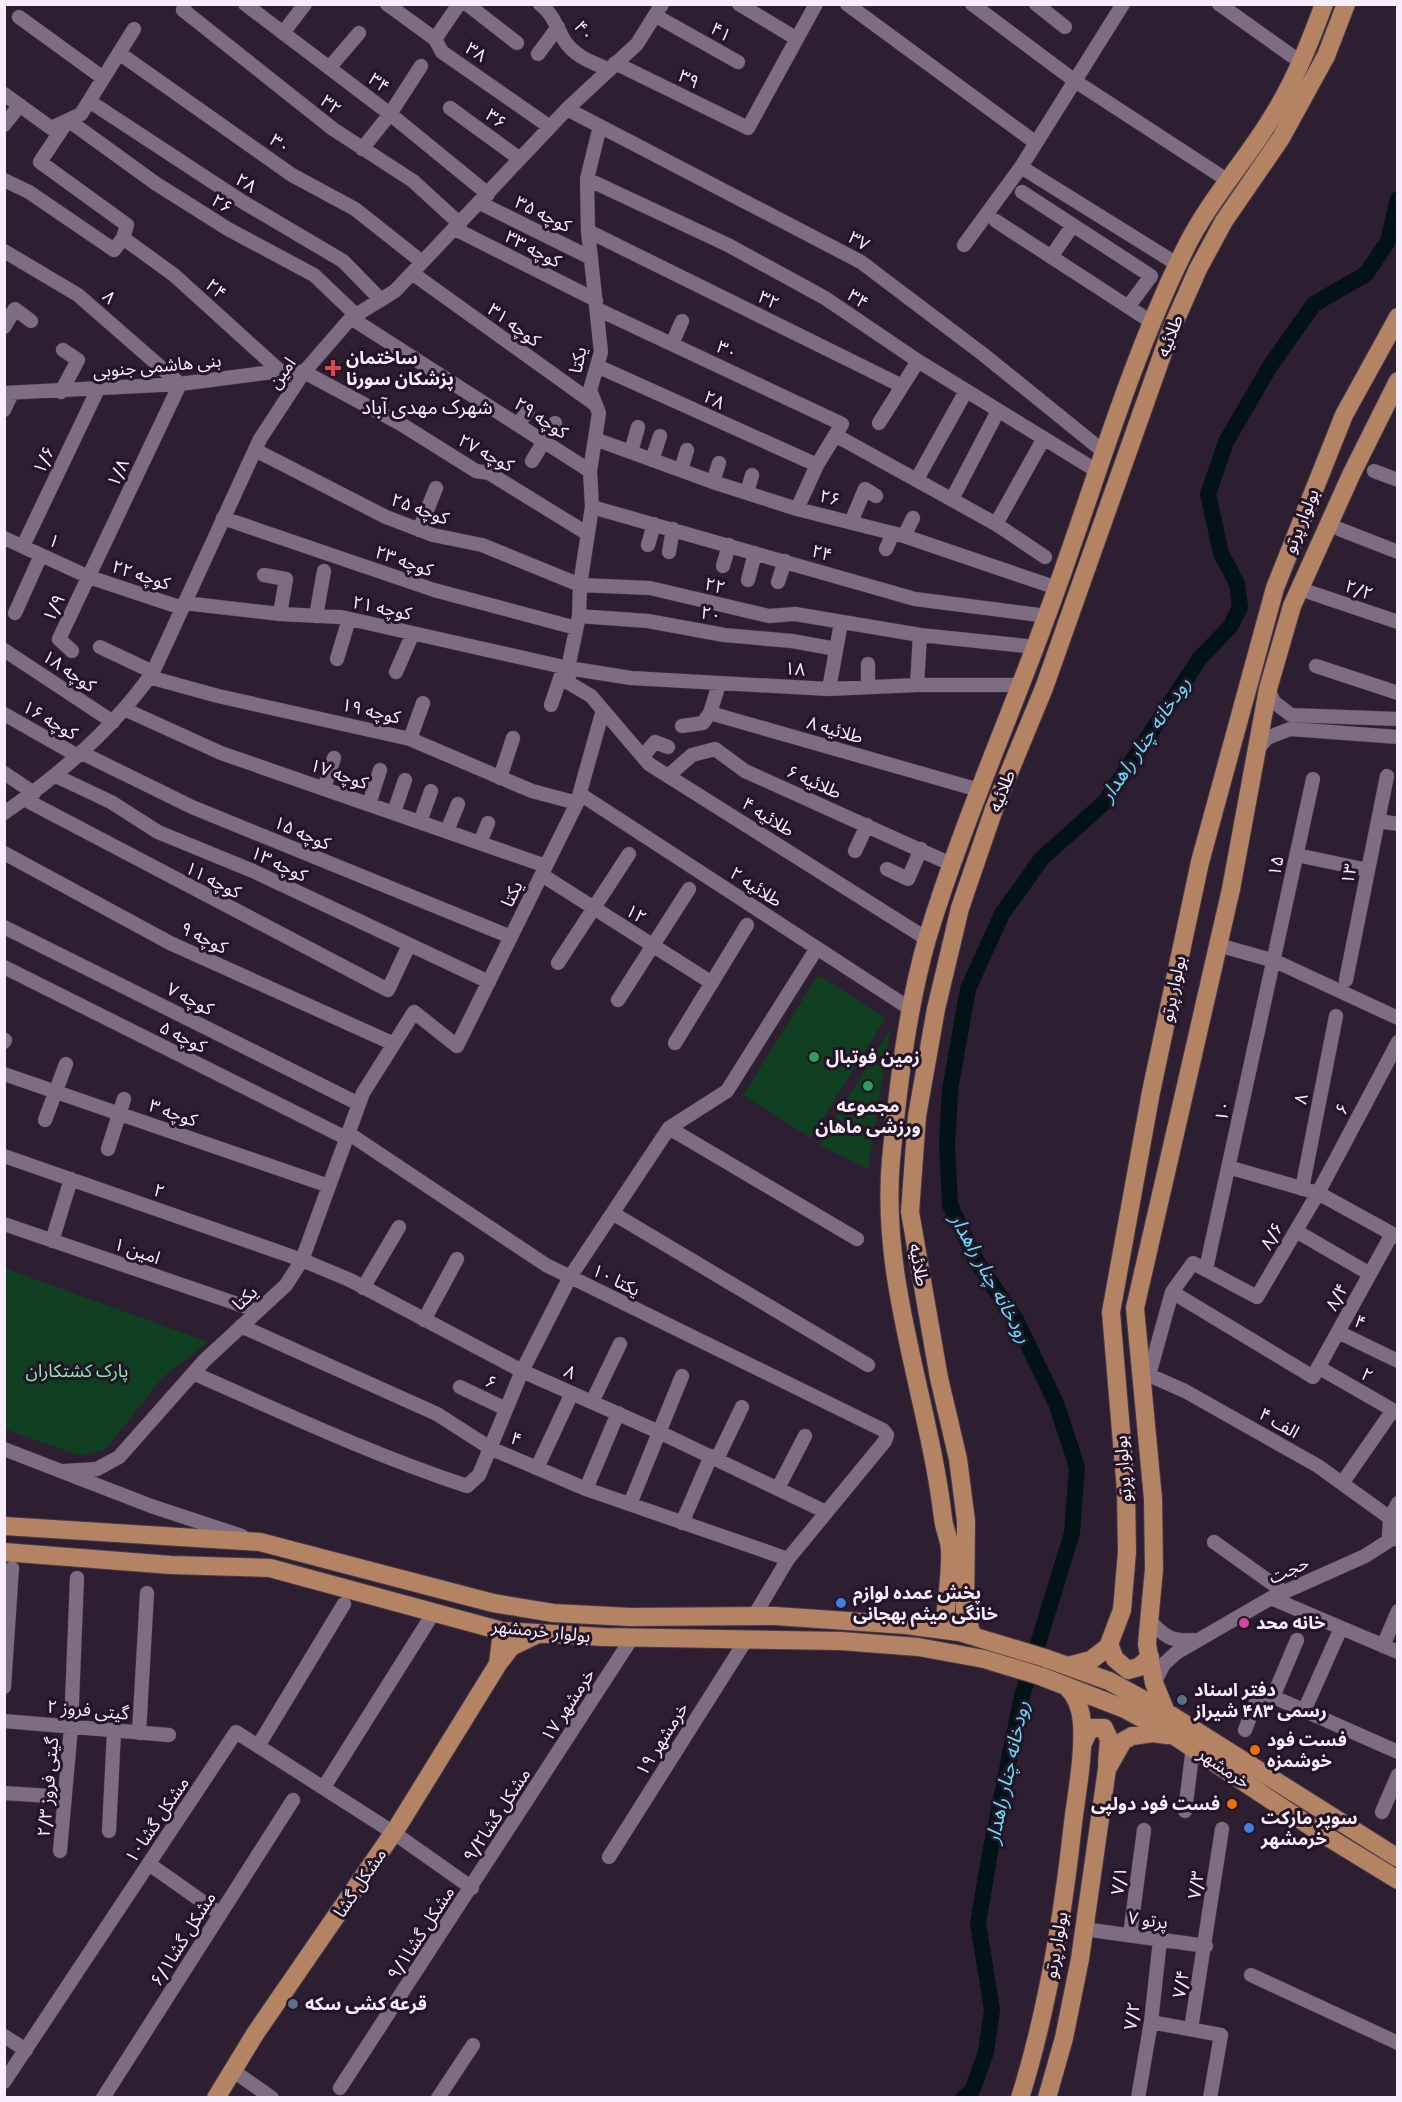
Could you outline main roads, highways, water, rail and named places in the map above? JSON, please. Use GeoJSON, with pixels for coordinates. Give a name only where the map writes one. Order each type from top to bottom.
{"type":"FeatureCollection","features":[{"type":"Feature","properties":{"kind":"main road","name":"طلائیه"},"geometry":{"type":"LineString","coordinates":[[944,1629],[951,1547],[944,1525],[939,1480],[915,1374],[890,1235],[891,1165],[903,1058],[927,939],[979,790],[1047,616],[1150,321],[1177,264],[1227,180],[1275,114],[1307,49],[1324,4]]}},
{"type":"Feature","properties":{"kind":"main road","name":"طلائیه"},"geometry":{"type":"LineString","coordinates":[[972,1635],[965,1612],[966,1521],[958,1459],[939,1378],[910,1212],[917,1116],[936,1009],[960,908],[994,809],[1044,688],[1171,330],[1198,269],[1224,221],[1281,138],[1326,56],[1346,4]]}},
{"type":"Feature","properties":{"kind":"main road","name":"بولوار پرتو"},"geometry":{"type":"LineString","coordinates":[[1109,1644],[1122,1610],[1127,1552],[1126,1491],[1111,1312],[1152,1085],[1200,862],[1275,588],[1344,415],[1398,317]]}},
{"type":"Feature","properties":{"kind":"main road","name":"بولوار پرتو"},"geometry":{"type":"LineString","coordinates":[[1166,1712],[1154,1683],[1147,1644],[1154,1569],[1152,1489],[1145,1374],[1135,1308],[1218,945],[1268,689],[1292,606],[1371,434],[1398,381]]}},
{"type":"Feature","properties":{"kind":"main road"},"geometry":{"type":"LineString","coordinates":[[1344,415],[1371,434]]}},
{"type":"Feature","properties":{"kind":"main road"},"geometry":{"type":"LineString","coordinates":[[1152,1085],[1182,1096]]}},
{"type":"Feature","properties":{"kind":"main road"},"geometry":{"type":"LineString","coordinates":[[1126,1491],[1152,1489]]}},
{"type":"Feature","properties":{"kind":"main road"},"geometry":{"type":"LineString","coordinates":[[4,1526],[260,1542],[494,1603],[553,1613],[630,1617],[754,1616],[944,1629],[972,1635],[1013,1657],[1043,1667]]}},
{"type":"Feature","properties":{"kind":"main road","name":"بولوار خرمشهر"},"geometry":{"type":"LineString","coordinates":[[8,1560],[270,1568],[502,1631],[632,1638],[841,1641],[1013,1657]]}},
{"type":"Feature","properties":{"kind":"main road"},"geometry":{"type":"LineString","coordinates":[[498,1664],[502,1631]]}},
{"type":"Feature","properties":{"kind":"main road"},"geometry":{"type":"LineString","coordinates":[[498,1664],[511,1647],[539,1633]]}},
{"type":"Feature","properties":{"kind":"main road"},"geometry":{"type":"LineString","coordinates":[[1068,1666],[1091,1660],[1109,1644],[1115,1659],[1128,1670],[1139,1667],[1150,1657]]}},
{"type":"Feature","properties":{"kind":"main road","name":"مشکل گشا"},"geometry":{"type":"LineString","coordinates":[[216,2097],[232,2070],[394,1833],[498,1664]]}},
{"type":"Feature","properties":{"kind":"main road","name":"خرمشهر"},"geometry":{"type":"LineString","coordinates":[[1043,1667],[1068,1666],[1109,1681],[1166,1712],[1398,1858]]}},
{"type":"Feature","properties":{"kind":"main road","name":"خرمشهر"},"geometry":{"type":"LineString","coordinates":[[1043,1667],[1066,1686],[1125,1710],[1193,1747],[1309,1826],[1398,1880]]}},
{"type":"Feature","properties":{"kind":"main road","name":"بولوار پرتو"},"geometry":{"type":"LineString","coordinates":[[1020,2097],[1036,2047],[1066,1885],[1082,1721],[1077,1700],[1066,1686]]}},
{"type":"Feature","properties":{"kind":"main road"},"geometry":{"type":"LineString","coordinates":[[1080,1755],[1088,1730],[1096,1726],[1104,1728],[1109,1739],[1107,1769]]}},
{"type":"Feature","properties":{"kind":"main road","name":"بولوار پرتو"},"geometry":{"type":"LineString","coordinates":[[1047,2097],[1064,2038],[1084,1929],[1107,1769],[1123,1741],[1132,1736],[1153,1732],[1176,1737]]}},
{"type":"Feature","properties":{"kind":"main road"},"geometry":{"type":"LineString","coordinates":[[1309,1826],[1319,1809]]}},
{"type":"Feature","properties":{"kind":"waterway","name":"رودخانه چنار راهدار"},"geometry":{"type":"LineString","coordinates":[[963,2098],[972,2091],[986,2052],[992,2010],[978,1923],[990,1853],[1022,1696],[1072,1533],[1077,1467],[1056,1403],[1016,1320],[977,1262],[950,1205],[947,1146],[950,1090],[968,989],[1002,914],[1042,858],[1105,802],[1200,658],[1230,627],[1240,607],[1237,584],[1221,553],[1208,494],[1226,442],[1270,366],[1314,304],[1366,274],[1388,241],[1398,199]]}},
{"type":"Feature","properties":{"kind":"place","name":"ساختمان پزشکان سورنا"},"geometry":{"type":"Point","coordinates":[333,368]}},
{"type":"Feature","properties":{"kind":"place","name":"زمین فوتبال"},"geometry":{"type":"Point","coordinates":[814,1057]}},
{"type":"Feature","properties":{"kind":"place","name":"مجموعه ورزشی ماهان"},"geometry":{"type":"Point","coordinates":[868,1086]}},
{"type":"Feature","properties":{"kind":"place","name":"پخش عمده لوازم خانگی میثم بهجانی"},"geometry":{"type":"Point","coordinates":[841,1603]}},
{"type":"Feature","properties":{"kind":"place","name":"خانه محد"},"geometry":{"type":"Point","coordinates":[1244,1623]}},
{"type":"Feature","properties":{"kind":"place","name":"دفتر اسناد رسمی ۴۸۳ شیراز"},"geometry":{"type":"Point","coordinates":[1182,1700]}},
{"type":"Feature","properties":{"kind":"place","name":"فست فود خوشمزه"},"geometry":{"type":"Point","coordinates":[1255,1750]}},
{"type":"Feature","properties":{"kind":"place","name":"فست فود دولپی"},"geometry":{"type":"Point","coordinates":[1232,1804]}},
{"type":"Feature","properties":{"kind":"place","name":"سوپر مارکت خرمشهر"},"geometry":{"type":"Point","coordinates":[1249,1828]}},
{"type":"Feature","properties":{"kind":"place","name":"قرعه کشی سکه"},"geometry":{"type":"Point","coordinates":[293,2004]}},
{"type":"Feature","properties":{"kind":"district","name":"شهرک مهدی آباد"},"geometry":{"type":"Point","coordinates":[427,407]}},
{"type":"Feature","properties":{"kind":"park label","name":"پارک کشتکاران"},"geometry":{"type":"Point","coordinates":[77,1371]}}]}
